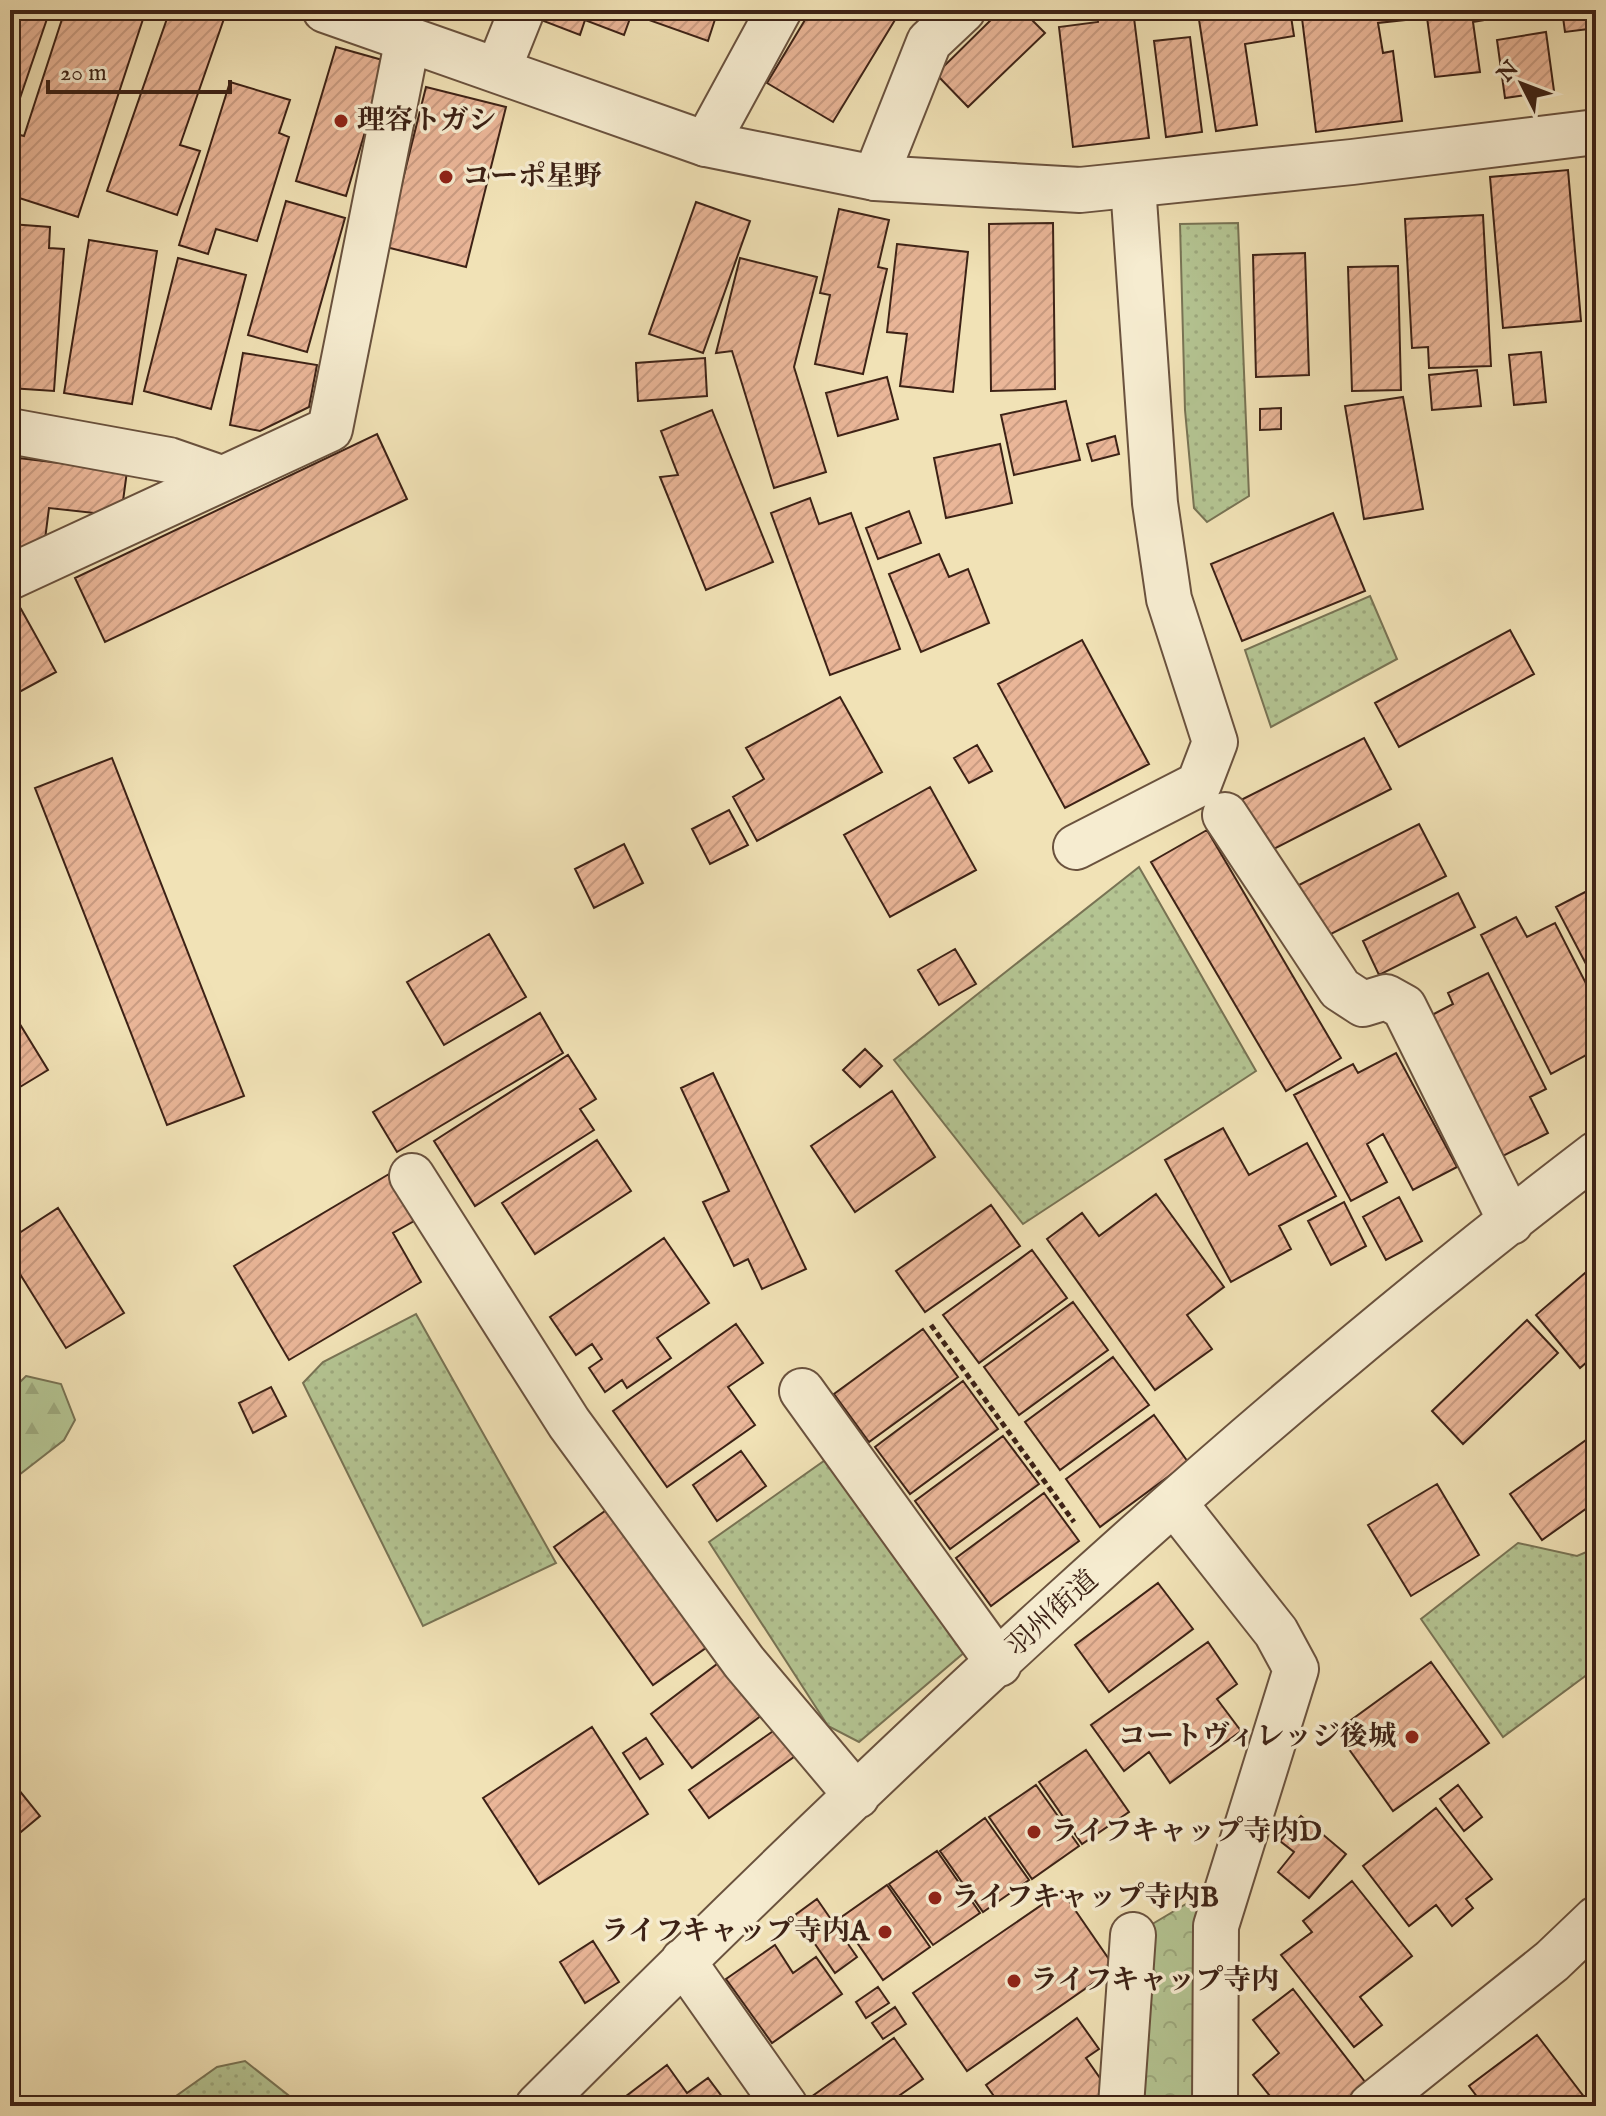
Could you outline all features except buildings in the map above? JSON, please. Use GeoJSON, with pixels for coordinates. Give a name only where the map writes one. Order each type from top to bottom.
{"type":"FeatureCollection","features":[{"type":"Feature","properties":{"kind":"street"},"geometry":{"type":"LineString","coordinates":[[325,10],[706,144],[875,178],[1080,190],[1352,162],[1596,132]]}},
{"type":"Feature","properties":{"kind":"street"},"geometry":{"type":"LineString","coordinates":[[498,70],[522,10]]}},
{"type":"Feature","properties":{"kind":"street"},"geometry":{"type":"LineString","coordinates":[[706,144],[779,10]]}},
{"type":"Feature","properties":{"kind":"street"},"geometry":{"type":"LineString","coordinates":[[875,178],[929,42],[963,10]]}},
{"type":"Feature","properties":{"kind":"street"},"geometry":{"type":"LineString","coordinates":[[10,577],[330,429],[408,38]]}},
{"type":"Feature","properties":{"kind":"street"},"geometry":{"type":"LineString","coordinates":[[1076,847],[1199,784],[1215,742],[1169,599],[1155,503],[1133,185]]}},
{"type":"Feature","properties":{"kind":"street"},"geometry":{"type":"LineString","coordinates":[[10,431],[169,460],[221,478]]}},
{"type":"Feature","properties":{"kind":"street"},"geometry":{"type":"LineString","coordinates":[[1225,815],[1340,989],[1363,1004],[1386,997],[1404,1007],[1511,1222]]}},
{"type":"Feature","properties":{"kind":"street","name":"羽州街道"},"geometry":{"type":"LineString","coordinates":[[538,2106],[683,1961],[857,1796],[1261,1425],[1596,1154]]}},
{"type":"Feature","properties":{"kind":"street"},"geometry":{"type":"LineString","coordinates":[[412,1176],[569,1423],[744,1662],[857,1796]]}},
{"type":"Feature","properties":{"kind":"street"},"geometry":{"type":"LineString","coordinates":[[802,1391],[999,1664]]}},
{"type":"Feature","properties":{"kind":"street"},"geometry":{"type":"LineString","coordinates":[[1175,1504],[1276,1632],[1296,1669],[1216,1926],[1215,2106]]}},
{"type":"Feature","properties":{"kind":"street"},"geometry":{"type":"LineString","coordinates":[[1371,2106],[1552,1961],[1596,1919]]}},
{"type":"Feature","properties":{"kind":"street"},"geometry":{"type":"LineString","coordinates":[[1121,2106],[1133,1935]]}},
{"type":"Feature","properties":{"kind":"street"},"geometry":{"type":"LineString","coordinates":[[683,1961],[785,2106]]}},
{"type":"Feature","properties":{"kind":"path"},"geometry":{"type":"LineString","coordinates":[[931,1325],[1106,1566]]}},
{"type":"Feature","properties":{"kind":"green space"},"geometry":{"type":"Polygon","coordinates":[[[1238,223],[1249,496],[1207,522],[1194,508],[1185,410],[1180,224],[1238,223]]]}},
{"type":"Feature","properties":{"kind":"green space"},"geometry":{"type":"Polygon","coordinates":[[[1370,596],[1397,659],[1271,727],[1245,650],[1370,596]]]}},
{"type":"Feature","properties":{"kind":"green space"},"geometry":{"type":"Polygon","coordinates":[[[1139,867],[1256,1071],[1023,1224],[894,1060],[1139,867]]]}},
{"type":"Feature","properties":{"kind":"green space"},"geometry":{"type":"Polygon","coordinates":[[[416,1314],[556,1563],[423,1626],[303,1383],[323,1362],[416,1314]]]}},
{"type":"Feature","properties":{"kind":"green space"},"geometry":{"type":"Polygon","coordinates":[[[26,1376],[61,1384],[75,1420],[64,1440],[10,1482],[10,1392],[26,1376]]]}},
{"type":"Feature","properties":{"kind":"green space"},"geometry":{"type":"Polygon","coordinates":[[[831,1456],[966,1651],[859,1742],[828,1726],[709,1542],[831,1456]]]}},
{"type":"Feature","properties":{"kind":"green space"},"geometry":{"type":"Polygon","coordinates":[[[1518,1543],[1577,1556],[1596,1548],[1596,1668],[1503,1737],[1421,1619],[1518,1543]]]}},
{"type":"Feature","properties":{"kind":"green space"},"geometry":{"type":"Polygon","coordinates":[[[1191,1901],[1203,1914],[1198,2106],[1134,2106],[1149,1926],[1191,1901]]]}},
{"type":"Feature","properties":{"kind":"green space"},"geometry":{"type":"Polygon","coordinates":[[[245,2061],[302,2106],[162,2106],[217,2067],[245,2061]]]}},
{"type":"Feature","properties":{"kind":"place","name":"理容トガシ"},"geometry":{"type":"Point","coordinates":[341,121]}},
{"type":"Feature","properties":{"kind":"place","name":"コーポ星野"},"geometry":{"type":"Point","coordinates":[446,177]}},
{"type":"Feature","properties":{"kind":"place","name":"コートヴィレッジ後城"},"geometry":{"type":"Point","coordinates":[1412,1737]}},
{"type":"Feature","properties":{"kind":"place","name":"ライフキャップ寺内D"},"geometry":{"type":"Point","coordinates":[1034,1832]}},
{"type":"Feature","properties":{"kind":"place","name":"ライフキャップ寺内B"},"geometry":{"type":"Point","coordinates":[935,1898]}},
{"type":"Feature","properties":{"kind":"place","name":"ライフキャップ寺内A"},"geometry":{"type":"Point","coordinates":[885,1932]}},
{"type":"Feature","properties":{"kind":"place","name":"ライフキャップ寺内"},"geometry":{"type":"Point","coordinates":[1014,1981]}}]}
